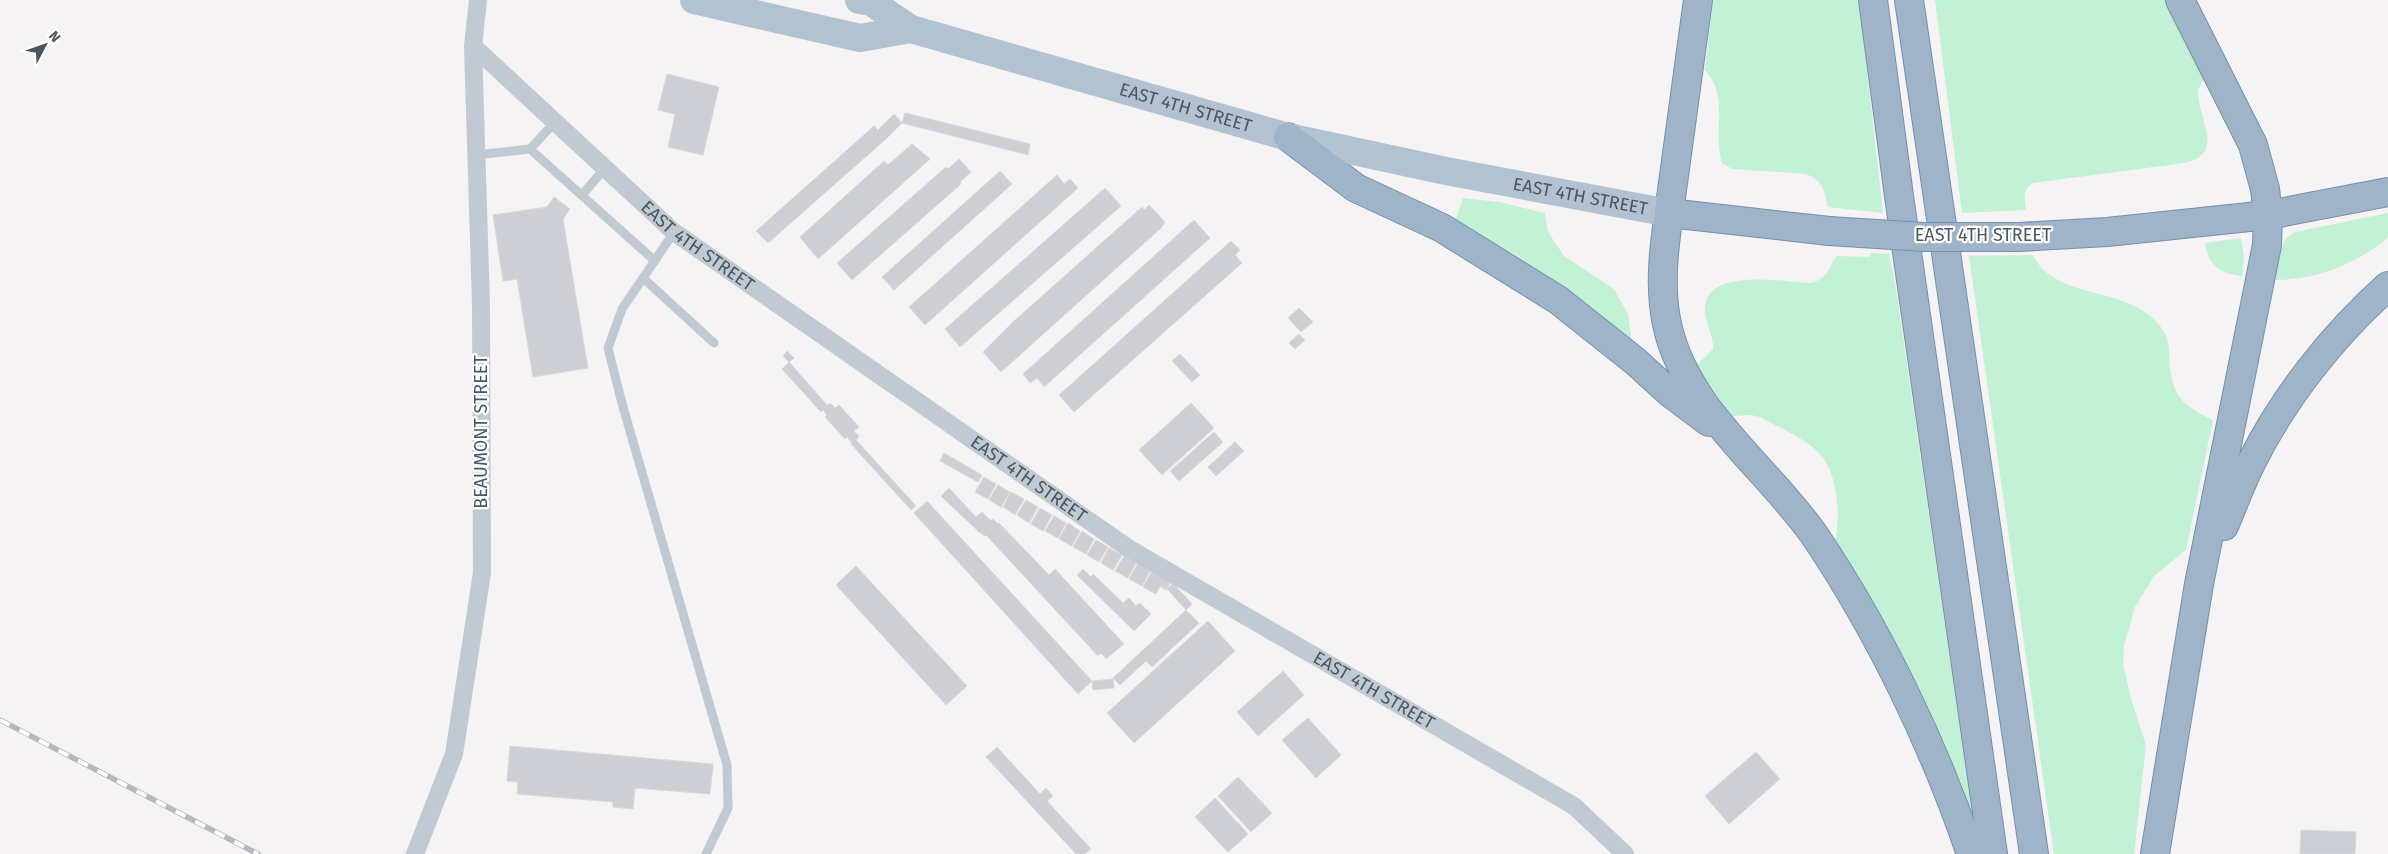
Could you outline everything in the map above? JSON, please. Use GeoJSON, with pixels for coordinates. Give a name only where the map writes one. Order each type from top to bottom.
{"type":"FeatureCollection","features":[{"type":"Feature","properties":{"kind":"highway"},"geometry":{"type":"LineString","coordinates":[[1698,0],[1669,213],[1664,278],[1667,324],[1682,367],[1700,397],[1812,533],[1853,593],[1886,654],[1960,820],[1971,854]]}},
{"type":"Feature","properties":{"kind":"highway"},"geometry":{"type":"LineString","coordinates":[[1874,0],[1899,196],[1992,854]]}},
{"type":"Feature","properties":{"kind":"highway"},"geometry":{"type":"LineString","coordinates":[[1909,0],[2034,854]]}},
{"type":"Feature","properties":{"kind":"highway"},"geometry":{"type":"LineString","coordinates":[[2155,854],[2199,584],[2267,245],[2268,215],[2262,173],[2253,145],[2180,0]]}},
{"type":"Feature","properties":{"kind":"highway"},"geometry":{"type":"LineString","coordinates":[[1288,137],[1356,188],[1442,228],[1558,300],[1635,361],[1669,392],[1731,437]]}},
{"type":"Feature","properties":{"kind":"highway","name":"EAST 4TH STREET"},"geometry":{"type":"LineString","coordinates":[[1669,213],[1829,231],[1924,237],[2019,237],[2107,232],[2268,215],[2388,192]]}},
{"type":"Feature","properties":{"kind":"highway"},"geometry":{"type":"LineString","coordinates":[[2199,584],[2251,463],[2274,422],[2325,351],[2388,286]]}},
{"type":"Feature","properties":{"kind":"main road","name":"EAST 4TH STREET"},"geometry":{"type":"LineString","coordinates":[[694,0],[860,38],[911,29]]}},
{"type":"Feature","properties":{"kind":"main road","name":"EAST 4TH STREET"},"geometry":{"type":"LineString","coordinates":[[859,0],[871,2],[911,29],[1288,137],[1446,171],[1669,213]]}},
{"type":"Feature","properties":{"kind":"street","name":"BEAUMONT STREET"},"geometry":{"type":"LineString","coordinates":[[415,854],[454,754],[482,573],[481,305],[473,46],[478,0]]}},
{"type":"Feature","properties":{"kind":"street","name":"EAST 4TH STREET"},"geometry":{"type":"LineString","coordinates":[[473,46],[674,232],[1128,548],[1574,806],[1625,854]]}},
{"type":"Feature","properties":{"kind":"lane"},"geometry":{"type":"LineString","coordinates":[[476,155],[530,149],[555,122]]}},
{"type":"Feature","properties":{"kind":"lane"},"geometry":{"type":"LineString","coordinates":[[530,149],[655,261]]}},
{"type":"Feature","properties":{"kind":"lane"},"geometry":{"type":"LineString","coordinates":[[582,195],[605,168]]}},
{"type":"Feature","properties":{"kind":"lane"},"geometry":{"type":"LineString","coordinates":[[674,232],[622,309],[608,348],[623,407],[727,765],[728,808],[706,854]]}},
{"type":"Feature","properties":{"kind":"lane"},"geometry":{"type":"LineString","coordinates":[[644,278],[714,343]]}},
{"type":"Feature","properties":{"kind":"green space"},"geometry":{"type":"Polygon","coordinates":[[[1713,0],[1859,0],[1883,213],[1828,207],[1822,187],[1816,179],[1806,174],[1732,169],[1722,163],[1719,151],[1719,103],[1717,91],[1705,70],[1713,0]]]}},
{"type":"Feature","properties":{"kind":"green space"},"geometry":{"type":"Polygon","coordinates":[[[1935,0],[2169,0],[2207,74],[2198,90],[2207,136],[2207,145],[2204,153],[2196,159],[2184,163],[2033,183],[2026,191],[2026,210],[1962,213],[1935,0]]]}},
{"type":"Feature","properties":{"kind":"green space"},"geometry":{"type":"Polygon","coordinates":[[[1463,198],[1499,202],[1545,213],[1548,232],[1564,256],[1614,289],[1628,314],[1632,344],[1454,225],[1463,198]]]}},
{"type":"Feature","properties":{"kind":"green space"},"geometry":{"type":"Polygon","coordinates":[[[2388,213],[2388,238],[2362,256],[2320,274],[2274,280],[2282,247],[2289,236],[2295,232],[2388,213]]]}},
{"type":"Feature","properties":{"kind":"green space"},"geometry":{"type":"Polygon","coordinates":[[[2241,238],[2244,258],[2242,276],[2227,273],[2212,263],[2205,243],[2241,238]]]}},
{"type":"Feature","properties":{"kind":"green space"},"geometry":{"type":"Polygon","coordinates":[[[1871,253],[1889,254],[1895,282],[1975,831],[1880,617],[1835,541],[1838,507],[1834,483],[1825,461],[1806,442],[1760,417],[1751,415],[1732,416],[1696,366],[1713,349],[1705,308],[1709,295],[1718,287],[1732,282],[1749,280],[1811,283],[1824,276],[1836,256],[1870,257],[1871,253]]]}},
{"type":"Feature","properties":{"kind":"green space"},"geometry":{"type":"Polygon","coordinates":[[[2033,255],[2042,268],[2054,278],[2069,285],[2134,306],[2148,314],[2158,323],[2167,340],[2171,375],[2176,392],[2190,407],[2213,420],[2186,550],[2154,576],[2135,607],[2124,646],[2123,664],[2131,699],[2146,745],[2134,854],[2054,854],[1969,256],[2033,255]]]}},
{"type":"Feature","properties":{"kind":"building"},"geometry":{"type":"Polygon","coordinates":[[[667,74],[719,87],[703,155],[668,147],[675,114],[658,110],[667,74]]]}},
{"type":"Feature","properties":{"kind":"building"},"geometry":{"type":"Polygon","coordinates":[[[905,113],[1030,144],[1028,155],[902,123],[905,113]]]}},
{"type":"Feature","properties":{"kind":"building"},"geometry":{"type":"Polygon","coordinates":[[[894,114],[902,123],[768,243],[756,231],[874,126],[878,130],[894,114]]]}},
{"type":"Feature","properties":{"kind":"building"},"geometry":{"type":"Polygon","coordinates":[[[912,144],[930,159],[818,259],[800,237],[884,161],[888,165],[912,144]]]}},
{"type":"Feature","properties":{"kind":"building"},"geometry":{"type":"Polygon","coordinates":[[[959,159],[971,172],[960,182],[961,184],[852,280],[837,263],[946,167],[948,169],[959,159]]]}},
{"type":"Feature","properties":{"kind":"building"},"geometry":{"type":"Polygon","coordinates":[[[1000,171],[1012,184],[894,290],[882,277],[1000,171]]]}},
{"type":"Feature","properties":{"kind":"building"},"geometry":{"type":"Polygon","coordinates":[[[1057,175],[1064,184],[1070,179],[1078,188],[925,325],[909,307],[1057,175]]]}},
{"type":"Feature","properties":{"kind":"building"},"geometry":{"type":"Polygon","coordinates":[[[1105,188],[1121,206],[960,347],[945,329],[1105,188]]]}},
{"type":"Feature","properties":{"kind":"building"},"geometry":{"type":"Polygon","coordinates":[[[554,197],[570,209],[563,219],[588,368],[533,377],[517,279],[503,281],[493,215],[547,207],[554,197]]]}},
{"type":"Feature","properties":{"kind":"building"},"geometry":{"type":"Polygon","coordinates":[[[1149,205],[1165,222],[1161,228],[1001,372],[983,352],[1014,321],[1142,207],[1144,210],[1149,205]]]}},
{"type":"Feature","properties":{"kind":"building"},"geometry":{"type":"Polygon","coordinates":[[[1194,220],[1210,238],[1044,387],[1037,378],[1030,383],[1023,374],[1194,220]]]}},
{"type":"Feature","properties":{"kind":"building"},"geometry":{"type":"Polygon","coordinates":[[[1231,241],[1240,250],[1235,255],[1242,263],[1074,412],[1059,395],[1231,241]]]}},
{"type":"Feature","properties":{"kind":"building"},"geometry":{"type":"Polygon","coordinates":[[[1299,308],[1313,322],[1301,332],[1288,318],[1299,308]]]}},
{"type":"Feature","properties":{"kind":"building"},"geometry":{"type":"Polygon","coordinates":[[[1299,334],[1305,340],[1295,349],[1289,343],[1299,334]]]}},
{"type":"Feature","properties":{"kind":"building"},"geometry":{"type":"Polygon","coordinates":[[[787,351],[794,358],[789,362],[783,356],[787,351]]]}},
{"type":"Feature","properties":{"kind":"building"},"geometry":{"type":"Polygon","coordinates":[[[1180,354],[1200,375],[1192,382],[1172,361],[1180,354]]]}},
{"type":"Feature","properties":{"kind":"building"},"geometry":{"type":"Polygon","coordinates":[[[789,362],[827,405],[830,403],[835,408],[839,405],[859,427],[854,431],[859,436],[856,440],[916,506],[911,510],[851,444],[847,437],[845,439],[825,417],[827,415],[823,410],[821,412],[782,369],[789,362]]]}},
{"type":"Feature","properties":{"kind":"building"},"geometry":{"type":"Polygon","coordinates":[[[1191,403],[1214,428],[1162,475],[1139,450],[1191,403]]]}},
{"type":"Feature","properties":{"kind":"building"},"geometry":{"type":"Polygon","coordinates":[[[1214,432],[1223,442],[1179,481],[1170,471],[1214,432]]]}},
{"type":"Feature","properties":{"kind":"building"},"geometry":{"type":"Polygon","coordinates":[[[1235,442],[1244,451],[1216,476],[1208,467],[1235,442]]]}},
{"type":"Feature","properties":{"kind":"building"},"geometry":{"type":"Polygon","coordinates":[[[944,453],[982,475],[978,482],[940,461],[944,453]]]}},
{"type":"Feature","properties":{"kind":"building"},"geometry":{"type":"Polygon","coordinates":[[[984,477],[996,484],[988,499],[975,492],[984,477]]]}},
{"type":"Feature","properties":{"kind":"building"},"geometry":{"type":"Polygon","coordinates":[[[998,485],[1010,492],[1001,507],[989,500],[998,485]]]}},
{"type":"Feature","properties":{"kind":"building"},"geometry":{"type":"Polygon","coordinates":[[[949,488],[976,517],[982,512],[991,521],[993,519],[999,523],[1049,575],[1055,569],[1124,644],[1106,659],[1101,653],[1098,656],[986,535],[979,532],[941,496],[949,488]]]}},
{"type":"Feature","properties":{"kind":"building"},"geometry":{"type":"Polygon","coordinates":[[[1011,492],[1024,499],[1015,515],[1003,507],[1011,492]]]}},
{"type":"Feature","properties":{"kind":"building"},"geometry":{"type":"Polygon","coordinates":[[[1026,500],[1038,507],[1029,523],[1017,515],[1026,500]]]}},
{"type":"Feature","properties":{"kind":"building"},"geometry":{"type":"Polygon","coordinates":[[[927,501],[1092,681],[1078,694],[914,513],[927,501]]]}},
{"type":"Feature","properties":{"kind":"building"},"geometry":{"type":"Polygon","coordinates":[[[1040,508],[1052,515],[1043,531],[1031,524],[1040,508]]]}},
{"type":"Feature","properties":{"kind":"building"},"geometry":{"type":"Polygon","coordinates":[[[1054,516],[1066,523],[1058,538],[1045,531],[1054,516]]]}},
{"type":"Feature","properties":{"kind":"building"},"geometry":{"type":"Polygon","coordinates":[[[1068,523],[1080,531],[1072,546],[1059,539],[1068,523]]]}},
{"type":"Feature","properties":{"kind":"building"},"geometry":{"type":"Polygon","coordinates":[[[1082,531],[1094,539],[1086,554],[1073,547],[1082,531]]]}},
{"type":"Feature","properties":{"kind":"building"},"geometry":{"type":"Polygon","coordinates":[[[1096,540],[1108,547],[1099,562],[1087,555],[1096,540]]]}},
{"type":"Feature","properties":{"kind":"building"},"geometry":{"type":"Polygon","coordinates":[[[1109,548],[1122,555],[1113,570],[1101,563],[1109,548]]]}},
{"type":"Feature","properties":{"kind":"building"},"geometry":{"type":"Polygon","coordinates":[[[1124,556],[1136,563],[1128,578],[1115,571],[1124,556]]]}},
{"type":"Feature","properties":{"kind":"building"},"geometry":{"type":"Polygon","coordinates":[[[1138,563],[1150,571],[1142,586],[1129,579],[1138,563]]]}},
{"type":"Feature","properties":{"kind":"building"},"geometry":{"type":"Polygon","coordinates":[[[856,566],[967,686],[946,705],[836,585],[856,566]]]}},
{"type":"Feature","properties":{"kind":"building"},"geometry":{"type":"Polygon","coordinates":[[[1083,569],[1091,577],[1093,574],[1123,603],[1129,598],[1136,606],[1140,603],[1151,614],[1134,631],[1077,575],[1083,569]]]}},
{"type":"Feature","properties":{"kind":"building"},"geometry":{"type":"Polygon","coordinates":[[[1152,571],[1171,582],[1166,590],[1160,586],[1156,594],[1143,587],[1152,571]]]}},
{"type":"Feature","properties":{"kind":"building"},"geometry":{"type":"Polygon","coordinates":[[[1173,583],[1192,604],[1186,610],[1167,589],[1173,583]]]}},
{"type":"Feature","properties":{"kind":"building"},"geometry":{"type":"Polygon","coordinates":[[[1186,610],[1199,623],[1152,667],[1146,661],[1120,685],[1113,678],[1186,610]]]}},
{"type":"Feature","properties":{"kind":"building"},"geometry":{"type":"Polygon","coordinates":[[[1208,621],[1235,651],[1134,743],[1107,713],[1208,621]]]}},
{"type":"Feature","properties":{"kind":"building"},"geometry":{"type":"Polygon","coordinates":[[[1283,671],[1304,695],[1258,736],[1237,712],[1283,671]]]}},
{"type":"Feature","properties":{"kind":"building"},"geometry":{"type":"Polygon","coordinates":[[[1113,679],[1114,688],[1093,690],[1092,681],[1113,679]]]}},
{"type":"Feature","properties":{"kind":"building"},"geometry":{"type":"Polygon","coordinates":[[[1308,718],[1341,755],[1316,778],[1282,740],[1308,718]]]}},
{"type":"Feature","properties":{"kind":"building"},"geometry":{"type":"Polygon","coordinates":[[[510,746],[713,764],[710,794],[635,788],[633,809],[613,807],[613,802],[517,794],[518,782],[507,781],[510,746]]]}},
{"type":"Feature","properties":{"kind":"building"},"geometry":{"type":"Polygon","coordinates":[[[997,747],[1040,794],[1046,788],[1053,796],[1047,801],[1091,849],[1085,854],[1076,854],[986,757],[997,747]]]}},
{"type":"Feature","properties":{"kind":"building"},"geometry":{"type":"Polygon","coordinates":[[[1756,752],[1780,779],[1729,824],[1705,796],[1756,752]]]}},
{"type":"Feature","properties":{"kind":"building"},"geometry":{"type":"Polygon","coordinates":[[[1238,777],[1272,813],[1251,832],[1218,796],[1238,777]]]}},
{"type":"Feature","properties":{"kind":"building"},"geometry":{"type":"Polygon","coordinates":[[[1215,798],[1248,834],[1228,852],[1195,817],[1215,798]]]}},
{"type":"Feature","properties":{"kind":"building"},"geometry":{"type":"Polygon","coordinates":[[[2301,830],[2356,832],[2355,854],[2300,854],[2301,830]]]}},
{"type":"Feature","properties":{"kind":"railway"},"geometry":{"type":"LineString","coordinates":[[0,720],[258,854]]}}]}
